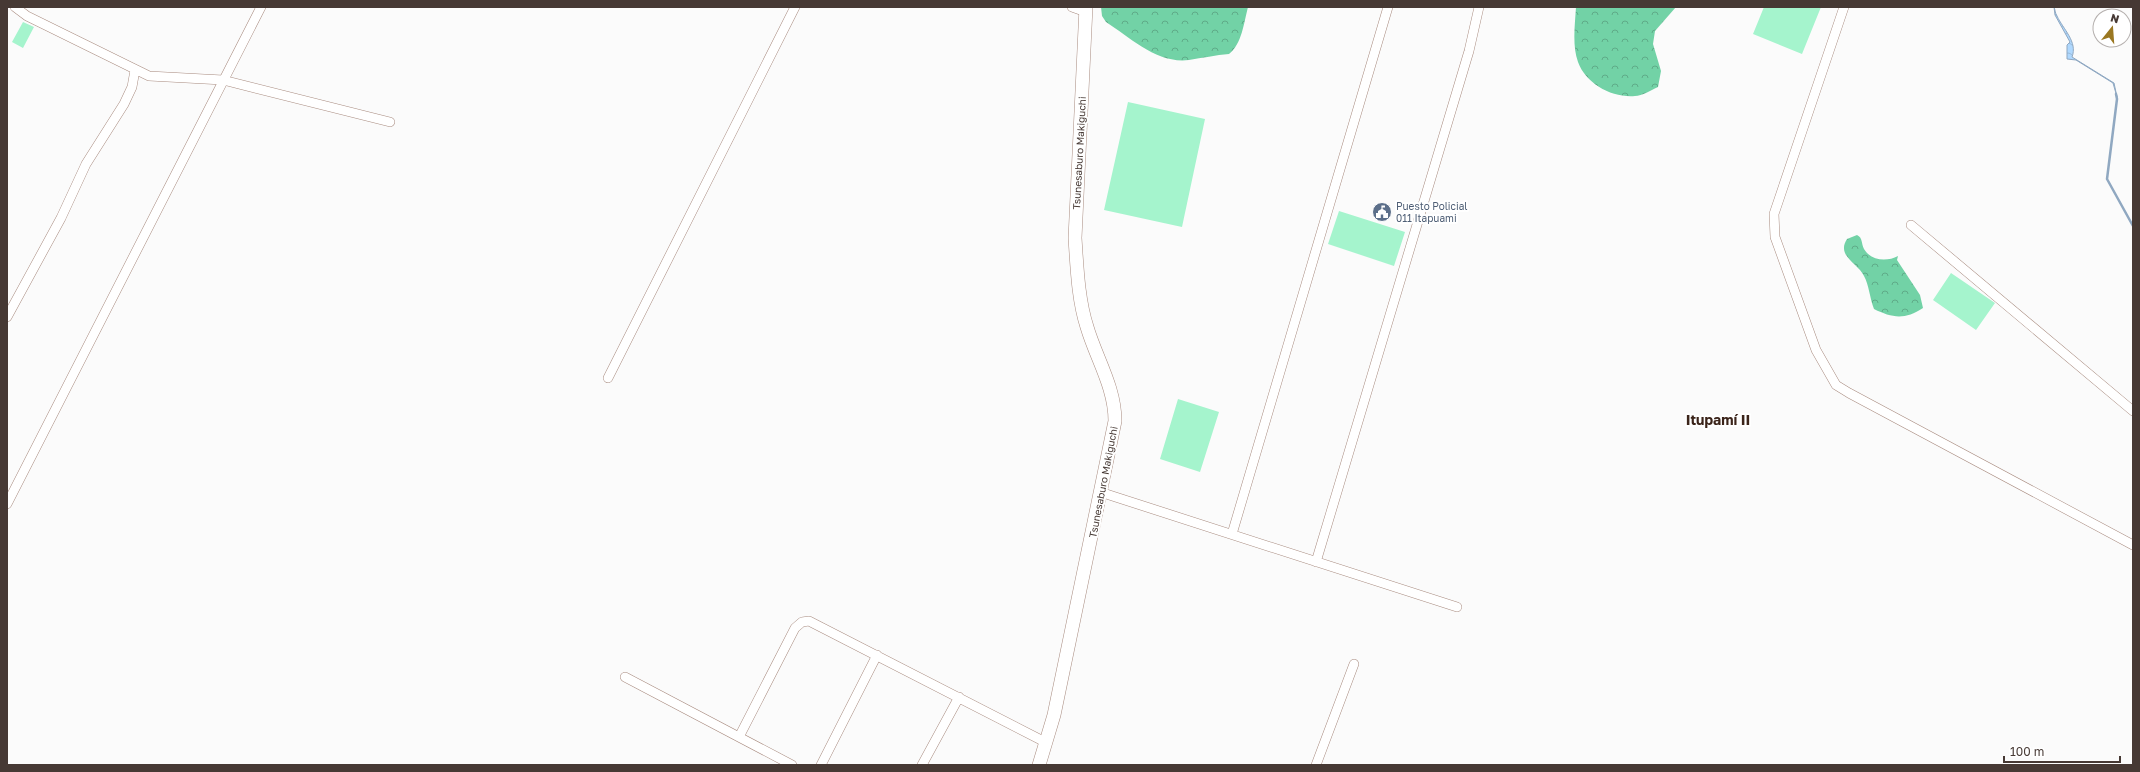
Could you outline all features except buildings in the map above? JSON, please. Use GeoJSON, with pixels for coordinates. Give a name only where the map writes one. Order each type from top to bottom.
{"type":"FeatureCollection","features":[{"type":"Feature","properties":{"kind":"street"},"geometry":{"type":"LineString","coordinates":[[15,7],[27,16],[71,36],[149,76],[223,80],[390,122]]}},
{"type":"Feature","properties":{"kind":"street"},"geometry":{"type":"LineString","coordinates":[[7,504],[261,7]]}},
{"type":"Feature","properties":{"kind":"street"},"geometry":{"type":"LineString","coordinates":[[608,378],[795,7]]}},
{"type":"Feature","properties":{"kind":"street"},"geometry":{"type":"LineString","coordinates":[[1072,7],[1086,10]]}},
{"type":"Feature","properties":{"kind":"street"},"geometry":{"type":"LineString","coordinates":[[1232,534],[1388,7]]}},
{"type":"Feature","properties":{"kind":"street"},"geometry":{"type":"LineString","coordinates":[[1316,562],[1469,51],[1478,7]]}},
{"type":"Feature","properties":{"kind":"street"},"geometry":{"type":"LineString","coordinates":[[1844,7],[1774,214],[1775,237],[1816,350],[1836,384],[1850,393],[2133,545]]}},
{"type":"Feature","properties":{"kind":"street","name":"Tsunesaburo Makiguchi"},"geometry":{"type":"LineString","coordinates":[[1039,765],[1047,743],[1114,430],[1115,411],[1107,378],[1086,326],[1077,265],[1075,238],[1086,10]]}},
{"type":"Feature","properties":{"kind":"street"},"geometry":{"type":"LineString","coordinates":[[7,317],[62,218],[86,164],[124,104],[132,87],[135,70]]}},
{"type":"Feature","properties":{"kind":"street"},"geometry":{"type":"LineString","coordinates":[[1911,225],[2133,411]]}},
{"type":"Feature","properties":{"kind":"street"},"geometry":{"type":"LineString","coordinates":[[1100,492],[1457,607]]}},
{"type":"Feature","properties":{"kind":"street"},"geometry":{"type":"LineString","coordinates":[[739,737],[795,628],[802,622],[815,623],[1047,743]]}},
{"type":"Feature","properties":{"kind":"street"},"geometry":{"type":"LineString","coordinates":[[822,765],[877,655]]}},
{"type":"Feature","properties":{"kind":"street"},"geometry":{"type":"LineString","coordinates":[[1316,765],[1354,664]]}},
{"type":"Feature","properties":{"kind":"street"},"geometry":{"type":"LineString","coordinates":[[625,677],[792,765]]}},
{"type":"Feature","properties":{"kind":"street"},"geometry":{"type":"LineString","coordinates":[[922,765],[959,697]]}},
{"type":"Feature","properties":{"kind":"green space"},"geometry":{"type":"Polygon","coordinates":[[[1101,7],[1248,7],[1240,39],[1229,54],[1189,60],[1177,60],[1155,54],[1106,22],[1102,16],[1101,7]]]}},
{"type":"Feature","properties":{"kind":"green space"},"geometry":{"type":"Polygon","coordinates":[[[1576,7],[1676,7],[1655,31],[1653,44],[1661,71],[1658,87],[1641,95],[1626,96],[1609,92],[1593,83],[1582,70],[1576,56],[1574,35],[1576,7]]]}},
{"type":"Feature","properties":{"kind":"green space"},"geometry":{"type":"Polygon","coordinates":[[[1764,7],[1821,7],[1802,54],[1753,34],[1764,7]]]}},
{"type":"Feature","properties":{"kind":"green space"},"geometry":{"type":"Polygon","coordinates":[[[23,22],[34,27],[23,48],[12,42],[23,22]]]}},
{"type":"Feature","properties":{"kind":"green space"},"geometry":{"type":"Polygon","coordinates":[[[1128,102],[1205,119],[1182,227],[1104,210],[1128,102]]]}},
{"type":"Feature","properties":{"kind":"green space"},"geometry":{"type":"Polygon","coordinates":[[[1339,211],[1405,232],[1394,266],[1328,244],[1339,211]]]}},
{"type":"Feature","properties":{"kind":"green space"},"geometry":{"type":"Polygon","coordinates":[[[1857,235],[1861,239],[1864,249],[1871,256],[1884,260],[1898,256],[1897,260],[1920,295],[1923,308],[1904,316],[1893,316],[1874,309],[1864,276],[1849,259],[1844,250],[1844,245],[1847,239],[1857,235]]]}},
{"type":"Feature","properties":{"kind":"green space"},"geometry":{"type":"Polygon","coordinates":[[[1951,273],[1995,303],[1976,330],[1933,300],[1951,273]]]}},
{"type":"Feature","properties":{"kind":"green space"},"geometry":{"type":"Polygon","coordinates":[[[1178,399],[1219,412],[1200,472],[1160,459],[1178,399]]]}},
{"type":"Feature","properties":{"kind":"water"},"geometry":{"type":"Polygon","coordinates":[[[2054,7],[2056,15],[2069,36],[2073,46],[2072,57],[2114,83],[2117,97],[2113,83],[2076,60],[2067,59],[2067,45],[2070,42],[2055,15],[2054,7]]]}},
{"type":"Feature","properties":{"kind":"waterway"},"geometry":{"type":"LineString","coordinates":[[2116,94],[2117,99],[2107,179],[2133,226]]}},
{"type":"Feature","properties":{"kind":"place","name":"Puesto Policial 011 Itapuami"},"geometry":{"type":"Point","coordinates":[1382,212]}},
{"type":"Feature","properties":{"kind":"district","name":"Itupamí II"},"geometry":{"type":"Point","coordinates":[1718,420]}}]}
